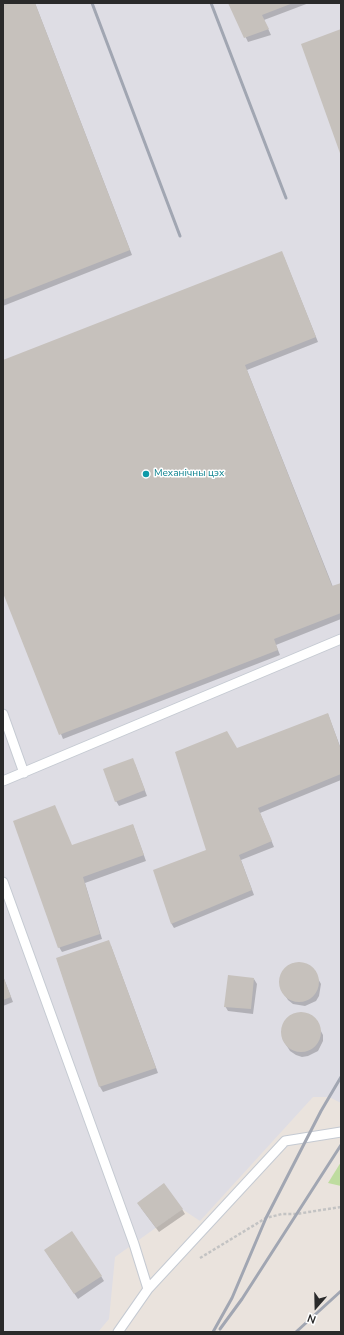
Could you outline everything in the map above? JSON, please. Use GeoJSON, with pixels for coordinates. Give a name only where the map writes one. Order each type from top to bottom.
{"type":"FeatureCollection","features":[{"type":"Feature","properties":{"kind":"lane"},"geometry":{"type":"LineString","coordinates":[[3,781],[341,639]]}},
{"type":"Feature","properties":{"kind":"lane"},"geometry":{"type":"LineString","coordinates":[[3,714],[24,773]]}},
{"type":"Feature","properties":{"kind":"lane"},"geometry":{"type":"LineString","coordinates":[[3,882],[134,1244],[148,1289]]}},
{"type":"Feature","properties":{"kind":"lane"},"geometry":{"type":"LineString","coordinates":[[118,1332],[148,1289],[285,1141],[341,1132]]}},
{"type":"Feature","properties":{"kind":"path"},"geometry":{"type":"LineString","coordinates":[[194,1261],[266,1218],[282,1214],[296,1214],[341,1207]]}},
{"type":"Feature","properties":{"kind":"shaded area"},"geometry":{"type":"Polygon","coordinates":[[[3,3],[341,3],[341,1103],[329,1097],[313,1097],[200,1221],[182,1209],[115,1257],[109,1319],[98,1332],[3,1332],[3,3]]]}},
{"type":"Feature","properties":{"kind":"green space"},"geometry":{"type":"Polygon","coordinates":[[[341,1162],[341,1186],[328,1183],[341,1162]]]}},
{"type":"Feature","properties":{"kind":"building"},"geometry":{"type":"Polygon","coordinates":[[[3,3],[35,3],[130,250],[3,300],[3,3]]]}},
{"type":"Feature","properties":{"kind":"building"},"geometry":{"type":"Polygon","coordinates":[[[228,3],[293,3],[262,15],[269,29],[244,38],[228,3]]]}},
{"type":"Feature","properties":{"kind":"building"},"geometry":{"type":"Polygon","coordinates":[[[341,29],[341,156],[301,44],[341,29]]]}},
{"type":"Feature","properties":{"kind":"building","name":"Механічны цэх"},"geometry":{"type":"Polygon","coordinates":[[[282,251],[316,337],[245,365],[332,586],[341,583],[341,613],[274,639],[278,650],[59,735],[3,593],[3,360],[282,251]]]}},
{"type":"Feature","properties":{"kind":"building"},"geometry":{"type":"Polygon","coordinates":[[[328,713],[341,750],[341,774],[258,808],[272,841],[239,855],[252,890],[171,924],[153,870],[206,850],[175,752],[227,731],[237,748],[328,713]]]}},
{"type":"Feature","properties":{"kind":"building"},"geometry":{"type":"Polygon","coordinates":[[[133,758],[145,790],[115,802],[103,769],[133,758]]]}},
{"type":"Feature","properties":{"kind":"building"},"geometry":{"type":"Polygon","coordinates":[[[55,805],[72,845],[133,824],[144,855],[83,877],[100,934],[58,948],[13,821],[55,805]]]}},
{"type":"Feature","properties":{"kind":"building"},"geometry":{"type":"Polygon","coordinates":[[[109,940],[156,1068],[99,1087],[56,958],[109,940]]]}},
{"type":"Feature","properties":{"kind":"building"},"geometry":{"type":"Polygon","coordinates":[[[299,962],[307,964],[313,968],[317,974],[319,982],[317,990],[313,996],[307,1000],[299,1002],[291,1000],[285,996],[281,990],[279,982],[281,974],[285,968],[291,964],[299,962]]]}},
{"type":"Feature","properties":{"kind":"building"},"geometry":{"type":"Polygon","coordinates":[[[228,975],[254,978],[251,1009],[224,1007],[228,975]]]}},
{"type":"Feature","properties":{"kind":"building"},"geometry":{"type":"Polygon","coordinates":[[[3,976],[11,997],[3,1000],[3,976]]]}},
{"type":"Feature","properties":{"kind":"building"},"geometry":{"type":"Polygon","coordinates":[[[301,1012],[309,1014],[315,1018],[319,1024],[321,1032],[319,1040],[315,1046],[309,1050],[301,1052],[293,1050],[287,1046],[283,1040],[281,1032],[283,1024],[287,1018],[293,1014],[301,1012]]]}},
{"type":"Feature","properties":{"kind":"building"},"geometry":{"type":"Polygon","coordinates":[[[164,1183],[183,1209],[156,1228],[137,1203],[164,1183]]]}},
{"type":"Feature","properties":{"kind":"building"},"geometry":{"type":"Polygon","coordinates":[[[72,1231],[102,1276],[74,1294],[44,1250],[72,1231]]]}},
{"type":"Feature","properties":{"kind":"railway"},"geometry":{"type":"LineString","coordinates":[[92,3],[180,236]]}},
{"type":"Feature","properties":{"kind":"railway"},"geometry":{"type":"LineString","coordinates":[[211,3],[286,198]]}},
{"type":"Feature","properties":{"kind":"railway"},"geometry":{"type":"LineString","coordinates":[[213,1332],[232,1298],[266,1218],[321,1111],[341,1077]]}},
{"type":"Feature","properties":{"kind":"railway"},"geometry":{"type":"LineString","coordinates":[[220,1329],[242,1299],[341,1145]]}},
{"type":"Feature","properties":{"kind":"railway"},"geometry":{"type":"LineString","coordinates":[[296,1332],[341,1291]]}},
{"type":"Feature","properties":{"kind":"place","name":"Механічны цэх"},"geometry":{"type":"Point","coordinates":[146,474]}}]}
